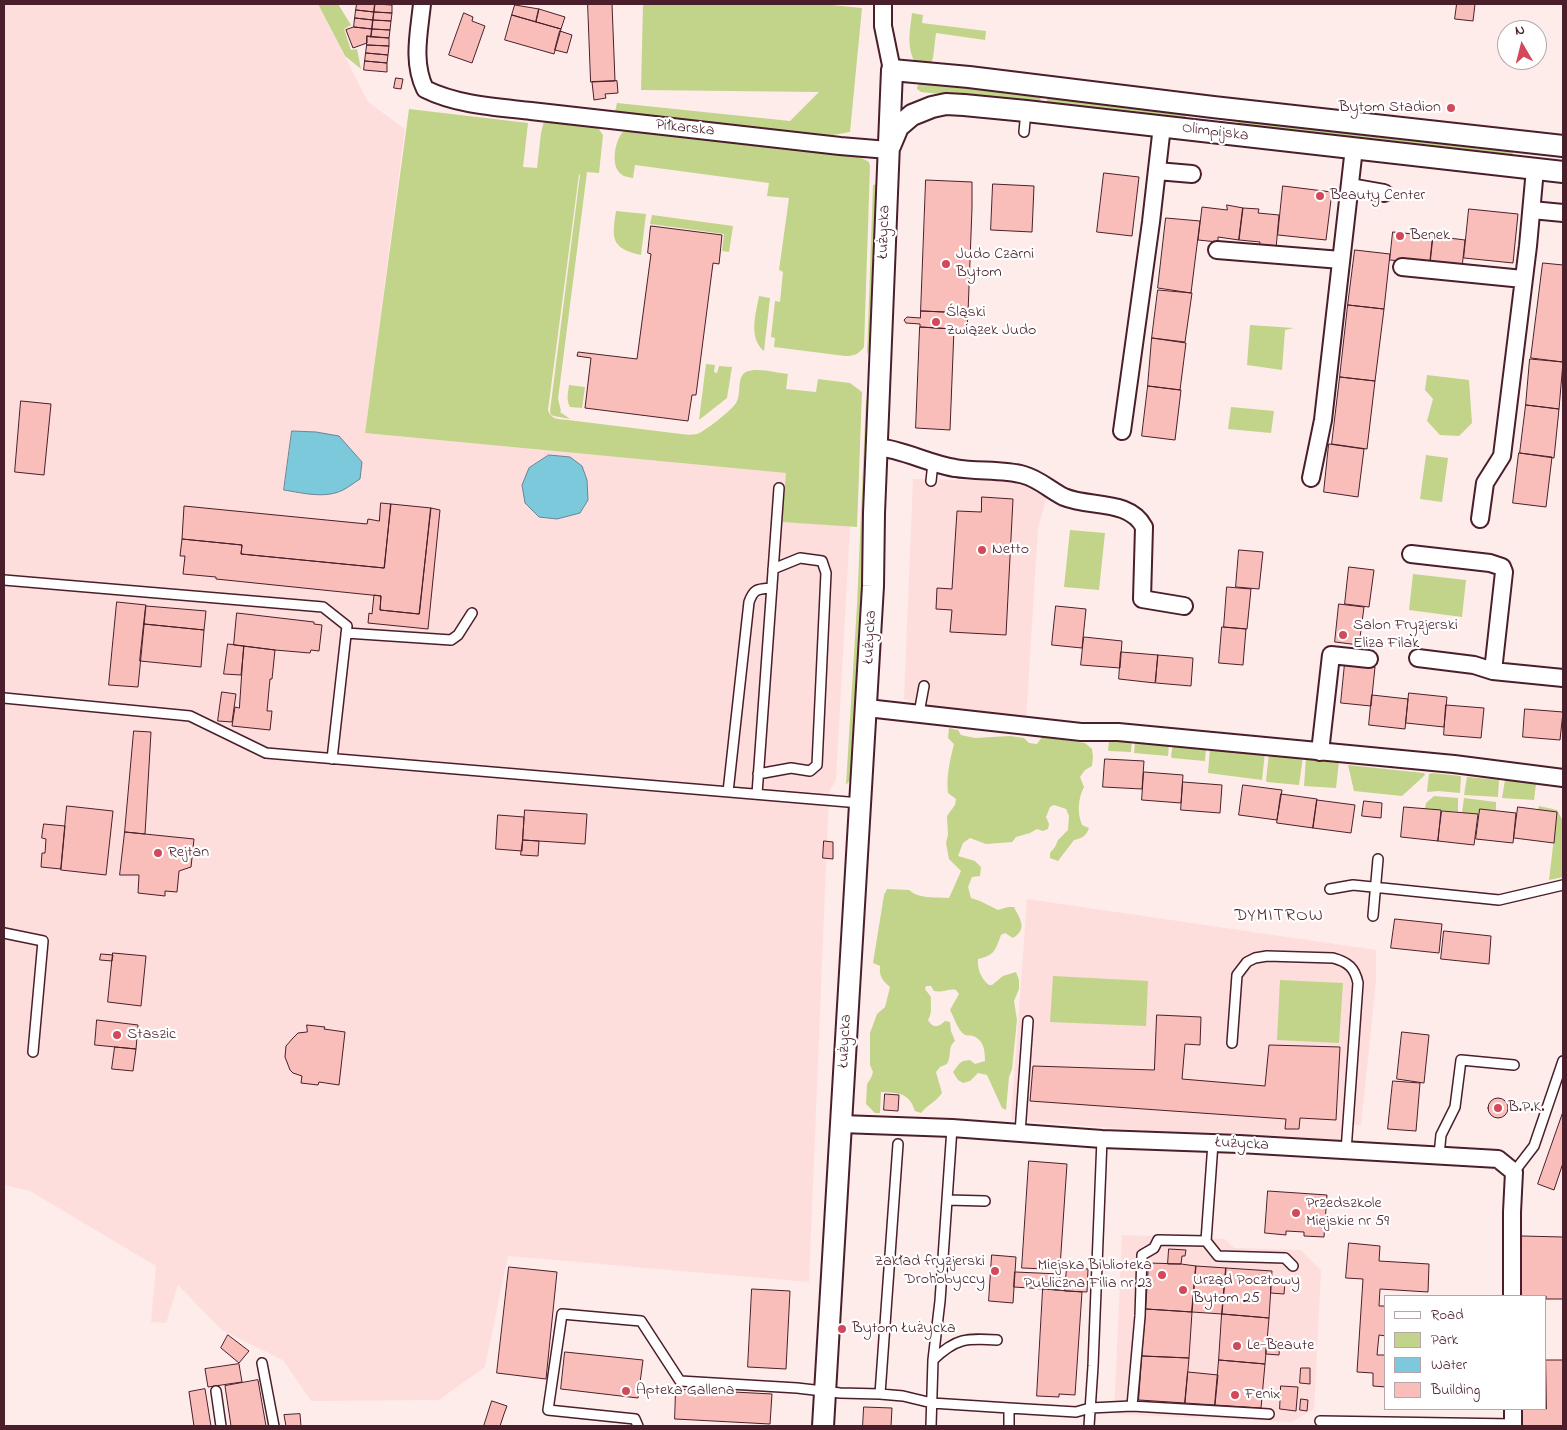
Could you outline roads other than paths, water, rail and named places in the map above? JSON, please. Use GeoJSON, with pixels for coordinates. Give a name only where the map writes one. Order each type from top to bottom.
{"type":"FeatureCollection","features":[{"type":"Feature","properties":{"kind":"street","name":"Piłkarska"},"geometry":{"type":"LineString","coordinates":[[422,4],[417,59],[419,72],[425,89],[446,98],[613,124],[888,150]]}},
{"type":"Feature","properties":{"kind":"street"},"geometry":{"type":"LineString","coordinates":[[883,4],[883,26],[892,70],[888,150]]}},
{"type":"Feature","properties":{"kind":"street","name":"Olimpijska"},"geometry":{"type":"LineString","coordinates":[[892,70],[1563,146]]}},
{"type":"Feature","properties":{"kind":"street","name":"Olimpijska"},"geometry":{"type":"LineString","coordinates":[[888,150],[898,127],[912,115],[932,106],[946,104],[1026,111],[1563,172]]}},
{"type":"Feature","properties":{"kind":"street"},"geometry":{"type":"LineString","coordinates":[[1210,132],[1213,107]]}},
{"type":"Feature","properties":{"kind":"street"},"geometry":{"type":"LineString","coordinates":[[1122,431],[1162,126]]}},
{"type":"Feature","properties":{"kind":"street"},"geometry":{"type":"LineString","coordinates":[[1311,478],[1323,420],[1354,148]]}},
{"type":"Feature","properties":{"kind":"street","name":"Łużycka"},"geometry":{"type":"LineString","coordinates":[[823,1426],[867,708],[877,447],[875,375],[888,150]]}},
{"type":"Feature","properties":{"kind":"street"},"geometry":{"type":"LineString","coordinates":[[1480,519],[1485,483],[1502,456],[1532,210],[1535,168]]}},
{"type":"Feature","properties":{"kind":"street"},"geometry":{"type":"LineString","coordinates":[[1157,171],[1192,174]]}},
{"type":"Feature","properties":{"kind":"street"},"geometry":{"type":"LineString","coordinates":[[1350,187],[1384,193]]}},
{"type":"Feature","properties":{"kind":"street"},"geometry":{"type":"LineString","coordinates":[[1532,210],[1563,213]]}},
{"type":"Feature","properties":{"kind":"street"},"geometry":{"type":"LineString","coordinates":[[1217,250],[1341,260]]}},
{"type":"Feature","properties":{"kind":"street"},"geometry":{"type":"LineString","coordinates":[[1402,267],[1523,279]]}},
{"type":"Feature","properties":{"kind":"street"},"geometry":{"type":"LineString","coordinates":[[877,447],[887,448],[933,464],[956,469],[1024,475],[1064,496],[1078,501],[1117,508],[1132,514],[1141,521],[1144,528],[1142,599],[1184,606]]}},
{"type":"Feature","properties":{"kind":"street"},"geometry":{"type":"LineString","coordinates":[[1411,554],[1490,563],[1502,567],[1504,572],[1493,671]]}},
{"type":"Feature","properties":{"kind":"street"},"geometry":{"type":"LineString","coordinates":[[1320,752],[1331,655],[1369,659]]}},
{"type":"Feature","properties":{"kind":"street"},"geometry":{"type":"LineString","coordinates":[[1418,658],[1474,665],[1493,671],[1563,678]]}},
{"type":"Feature","properties":{"kind":"street"},"geometry":{"type":"LineString","coordinates":[[867,708],[1081,732],[1118,732],[1454,764],[1563,778]]}},
{"type":"Feature","properties":{"kind":"street","name":"Łużycka"},"geometry":{"type":"LineString","coordinates":[[841,1124],[952,1128],[1102,1139],[1213,1143],[1498,1159],[1514,1172]]}},
{"type":"Feature","properties":{"kind":"street"},"geometry":{"type":"LineString","coordinates":[[1512,1295],[1514,1172]]}},
{"type":"Feature","properties":{"kind":"lane"},"geometry":{"type":"LineString","coordinates":[[1024,132],[1026,111]]}},
{"type":"Feature","properties":{"kind":"lane"},"geometry":{"type":"LineString","coordinates":[[931,481],[933,464]]}},
{"type":"Feature","properties":{"kind":"lane"},"geometry":{"type":"LineString","coordinates":[[757,794],[779,488]]}},
{"type":"Feature","properties":{"kind":"lane"},"geometry":{"type":"LineString","coordinates":[[758,774],[792,768],[810,771],[817,764],[826,573],[822,561],[800,558],[773,569]]}},
{"type":"Feature","properties":{"kind":"lane"},"geometry":{"type":"LineString","coordinates":[[4,580],[323,607],[347,626],[332,758]]}},
{"type":"Feature","properties":{"kind":"lane"},"geometry":{"type":"LineString","coordinates":[[728,792],[748,602],[752,592],[772,588]]}},
{"type":"Feature","properties":{"kind":"lane"},"geometry":{"type":"LineString","coordinates":[[346,633],[451,640],[458,635],[472,613]]}},
{"type":"Feature","properties":{"kind":"lane"},"geometry":{"type":"LineString","coordinates":[[919,713],[924,686]]}},
{"type":"Feature","properties":{"kind":"lane"},"geometry":{"type":"LineString","coordinates":[[4,698],[190,716],[266,753],[860,803]]}},
{"type":"Feature","properties":{"kind":"lane"},"geometry":{"type":"LineString","coordinates":[[1373,916],[1378,859]]}},
{"type":"Feature","properties":{"kind":"lane"},"geometry":{"type":"LineString","coordinates":[[1330,890],[1353,885],[1499,900],[1563,885]]}},
{"type":"Feature","properties":{"kind":"lane"},"geometry":{"type":"LineString","coordinates":[[4,933],[43,941],[33,1052]]}},
{"type":"Feature","properties":{"kind":"lane"},"geometry":{"type":"LineString","coordinates":[[1232,1043],[1237,975],[1246,962],[1267,956],[1333,958],[1343,961],[1351,967],[1356,972],[1358,983],[1346,1151]]}},
{"type":"Feature","properties":{"kind":"lane"},"geometry":{"type":"LineString","coordinates":[[1020,1133],[1028,1021]]}},
{"type":"Feature","properties":{"kind":"lane"},"geometry":{"type":"LineString","coordinates":[[1439,1155],[1441,1135],[1455,1107],[1461,1060],[1514,1065]]}},
{"type":"Feature","properties":{"kind":"lane"},"geometry":{"type":"LineString","coordinates":[[1514,1172],[1534,1146],[1563,1061]]}},
{"type":"Feature","properties":{"kind":"lane"},"geometry":{"type":"LineString","coordinates":[[932,1426],[933,1360],[940,1302],[952,1128]]}},
{"type":"Feature","properties":{"kind":"lane"},"geometry":{"type":"LineString","coordinates":[[1089,1426],[1102,1139]]}},
{"type":"Feature","properties":{"kind":"lane"},"geometry":{"type":"LineString","coordinates":[[1213,1143],[1206,1241],[1218,1256],[1285,1258],[1293,1266]]}},
{"type":"Feature","properties":{"kind":"lane"},"geometry":{"type":"LineString","coordinates":[[880,1394],[898,1144]]}},
{"type":"Feature","properties":{"kind":"lane"},"geometry":{"type":"LineString","coordinates":[[947,1200],[985,1202]]}},
{"type":"Feature","properties":{"kind":"lane"},"geometry":{"type":"LineString","coordinates":[[1132,1406],[1140,1316],[1142,1255],[1154,1248],[1158,1240],[1206,1241]]}},
{"type":"Feature","properties":{"kind":"lane"},"geometry":{"type":"LineString","coordinates":[[638,1426],[635,1419],[548,1410],[562,1314],[641,1321],[680,1381],[825,1392],[880,1394],[903,1396],[932,1403],[1076,1412],[1090,1408],[1132,1406],[1269,1414]]}},
{"type":"Feature","properties":{"kind":"lane"},"geometry":{"type":"LineString","coordinates":[[933,1360],[944,1350],[961,1341],[980,1338],[996,1340]]}},
{"type":"Feature","properties":{"kind":"lane"},"geometry":{"type":"LineString","coordinates":[[262,1363],[274,1426]]}},
{"type":"Feature","properties":{"kind":"lane"},"geometry":{"type":"LineString","coordinates":[[216,1391],[221,1426]]}},
{"type":"Feature","properties":{"kind":"lane"},"geometry":{"type":"LineString","coordinates":[[1009,1408],[1009,1426]]}},
{"type":"Feature","properties":{"kind":"lane"},"geometry":{"type":"LineString","coordinates":[[1320,1421],[1513,1420]]}},
{"type":"Feature","properties":{"kind":"water"},"geometry":{"type":"Polygon","coordinates":[[[292,431],[316,432],[339,436],[362,462],[360,479],[336,493],[321,495],[284,490],[292,431]]]}},
{"type":"Feature","properties":{"kind":"water"},"geometry":{"type":"Polygon","coordinates":[[[549,455],[570,457],[582,466],[587,480],[588,500],[580,513],[557,519],[539,517],[525,503],[522,485],[529,468],[549,455]]]}},
{"type":"Feature","properties":{"kind":"place","name":"Bytom Stadion"},"geometry":{"type":"Point","coordinates":[1451,108]}},
{"type":"Feature","properties":{"kind":"place","name":"Beauty Center"},"geometry":{"type":"Point","coordinates":[1320,196]}},
{"type":"Feature","properties":{"kind":"place","name":"Benek"},"geometry":{"type":"Point","coordinates":[1400,236]}},
{"type":"Feature","properties":{"kind":"place","name":"Judo Czarni Bytom"},"geometry":{"type":"Point","coordinates":[946,264]}},
{"type":"Feature","properties":{"kind":"place","name":"Śląski Związek Judo"},"geometry":{"type":"Point","coordinates":[936,322]}},
{"type":"Feature","properties":{"kind":"place","name":"Netto"},"geometry":{"type":"Point","coordinates":[982,550]}},
{"type":"Feature","properties":{"kind":"place","name":"Salon Fryzjerski Eliza Filak"},"geometry":{"type":"Point","coordinates":[1343,635]}},
{"type":"Feature","properties":{"kind":"place","name":"Rejtan"},"geometry":{"type":"Point","coordinates":[158,853]}},
{"type":"Feature","properties":{"kind":"place","name":"Staszic"},"geometry":{"type":"Point","coordinates":[117,1035]}},
{"type":"Feature","properties":{"kind":"place","name":"B.P.K."},"geometry":{"type":"Point","coordinates":[1498,1108]}},
{"type":"Feature","properties":{"kind":"place","name":"Przedszkole Miejskie nr 59"},"geometry":{"type":"Point","coordinates":[1296,1213]}},
{"type":"Feature","properties":{"kind":"place","name":"Zakład fryzjerski Drohobyccy"},"geometry":{"type":"Point","coordinates":[995,1271]}},
{"type":"Feature","properties":{"kind":"place","name":"Miejska Biblioteka Publiczna Filia nr 23"},"geometry":{"type":"Point","coordinates":[1162,1275]}},
{"type":"Feature","properties":{"kind":"place","name":"Urząd Pocztowy Bytom 25"},"geometry":{"type":"Point","coordinates":[1183,1290]}},
{"type":"Feature","properties":{"kind":"place","name":"Bytom Łużycka"},"geometry":{"type":"Point","coordinates":[842,1329]}},
{"type":"Feature","properties":{"kind":"place","name":"Le-Beaute"},"geometry":{"type":"Point","coordinates":[1237,1346]}},
{"type":"Feature","properties":{"kind":"place","name":"Apteka Gallena"},"geometry":{"type":"Point","coordinates":[626,1391]}},
{"type":"Feature","properties":{"kind":"place","name":"Fenix"},"geometry":{"type":"Point","coordinates":[1235,1395]}},
{"type":"Feature","properties":{"kind":"district","name":"DYMITROW"},"geometry":{"type":"Point","coordinates":[1279,917]}}]}
